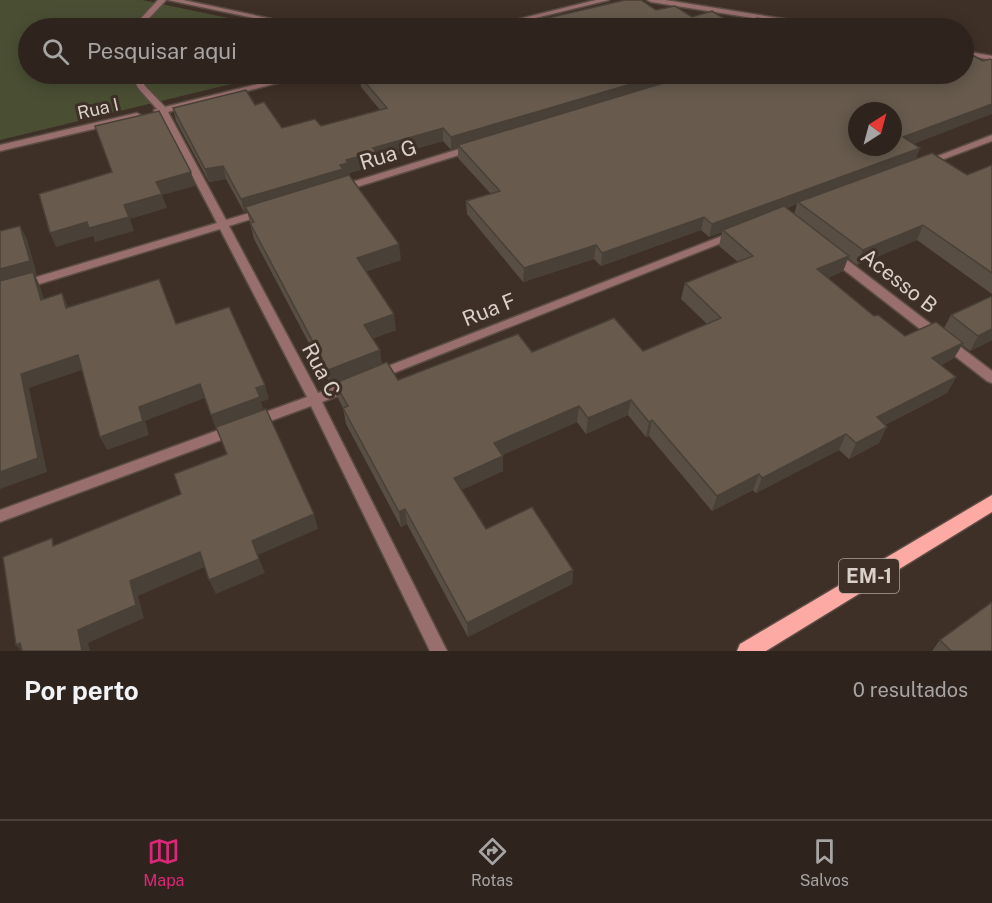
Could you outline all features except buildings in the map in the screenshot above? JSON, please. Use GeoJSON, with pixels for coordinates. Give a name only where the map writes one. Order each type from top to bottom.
{"type":"FeatureCollection","features":[{"type":"Feature","properties":{"kind":"main road","name":"EM-1"},"geometry":{"type":"LineString","coordinates":[[747,651],[992,503]]}},
{"type":"Feature","properties":{"kind":"street"},"geometry":{"type":"LineString","coordinates":[[145,18],[162,0]]}},
{"type":"Feature","properties":{"kind":"street"},"geometry":{"type":"LineString","coordinates":[[172,0],[261,18]]}},
{"type":"Feature","properties":{"kind":"street"},"geometry":{"type":"LineString","coordinates":[[529,18],[604,0]]}},
{"type":"Feature","properties":{"kind":"street"},"geometry":{"type":"LineString","coordinates":[[651,0],[765,18]]}},
{"type":"Feature","properties":{"kind":"street"},"geometry":{"type":"LineString","coordinates":[[974,55],[992,58]]}},
{"type":"Feature","properties":{"kind":"street","name":"Rua C"},"geometry":{"type":"LineString","coordinates":[[140,84],[162,110],[315,400],[439,651]]}},
{"type":"Feature","properties":{"kind":"street","name":"Rua I"},"geometry":{"type":"LineString","coordinates":[[0,148],[267,84]]}},
{"type":"Feature","properties":{"kind":"street"},"geometry":{"type":"LineString","coordinates":[[914,167],[992,138]]}},
{"type":"Feature","properties":{"kind":"street","name":"Rua G"},"geometry":{"type":"LineString","coordinates":[[334,191],[480,146]]}},
{"type":"Feature","properties":{"kind":"street"},"geometry":{"type":"LineString","coordinates":[[0,292],[278,208]]}},
{"type":"Feature","properties":{"kind":"street","name":"Rua F"},"geometry":{"type":"LineString","coordinates":[[0,516],[315,400],[748,228]]}},
{"type":"Feature","properties":{"kind":"street","name":"Acesso B"},"geometry":{"type":"LineString","coordinates":[[827,250],[992,378]]}},
{"type":"Feature","properties":{"kind":"green space"},"geometry":{"type":"Polygon","coordinates":[[[0,0],[142,0],[229,18],[18,18],[18,84],[231,84],[0,140],[0,0]]]}}]}
